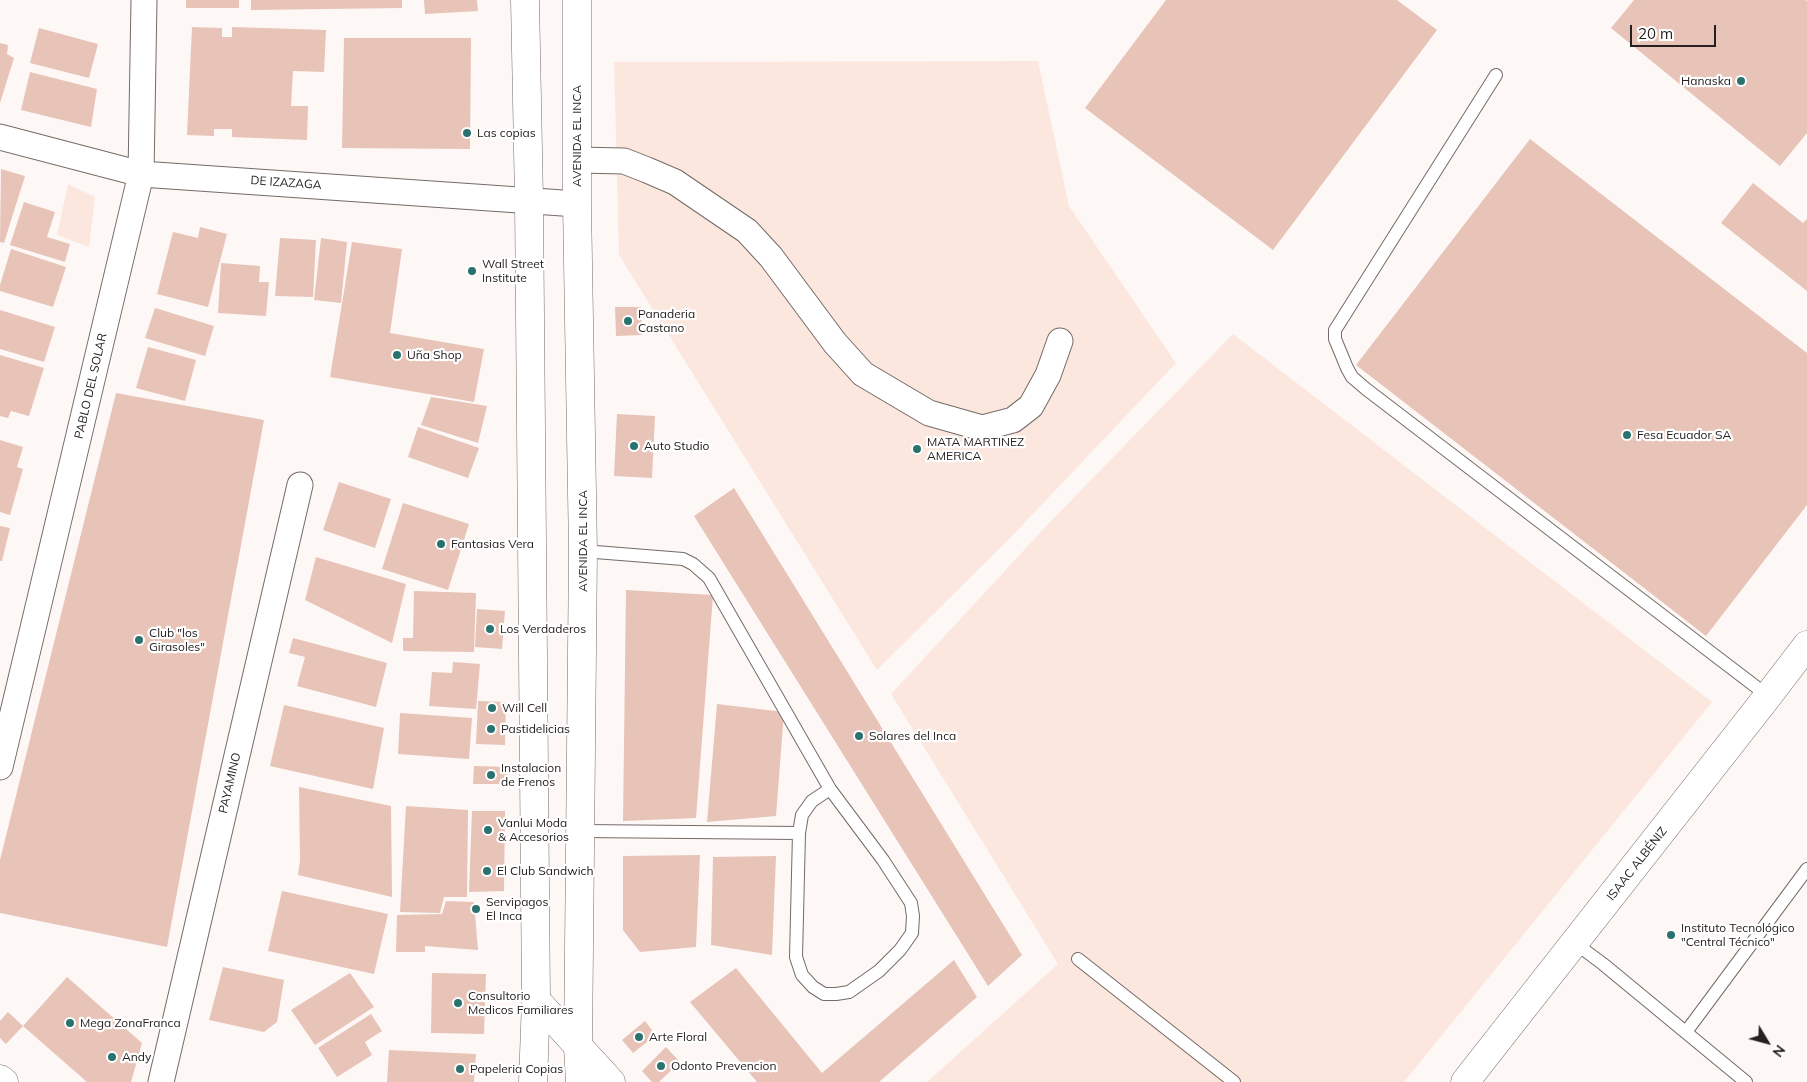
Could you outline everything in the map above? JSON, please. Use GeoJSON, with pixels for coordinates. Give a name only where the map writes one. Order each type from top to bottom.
{"type":"FeatureCollection","features":[{"type":"Feature","properties":{"kind":"main road"},"geometry":{"type":"LineString","coordinates":[[525,0],[529,200],[536,1000],[533,1082]]}},
{"type":"Feature","properties":{"kind":"main road","name":"AVENIDA EL INCA"},"geometry":{"type":"LineString","coordinates":[[577,0],[577,204],[583,552],[578,1048],[580,1082]]}},
{"type":"Feature","properties":{"kind":"main road","name":"ISAAC ALBÉNIZ"},"geometry":{"type":"LineString","coordinates":[[1465,1082],[1807,645]]}},
{"type":"Feature","properties":{"kind":"main road"},"geometry":{"type":"LineString","coordinates":[[536,1000],[610,1082]]}},
{"type":"Feature","properties":{"kind":"main road"},"geometry":{"type":"LineString","coordinates":[[0,1079],[4,1082]]}},
{"type":"Feature","properties":{"kind":"street","name":"PABLO DEL SOLAR"},"geometry":{"type":"LineString","coordinates":[[0,767],[142,174],[144,0]]}},
{"type":"Feature","properties":{"kind":"street","name":"DE IZAZAGA"},"geometry":{"type":"LineString","coordinates":[[0,138],[142,174],[577,204]]}},
{"type":"Feature","properties":{"kind":"street"},"geometry":{"type":"LineString","coordinates":[[577,160],[624,160],[675,182],[747,232],[771,257],[835,343],[863,374],[930,413],[982,428],[1013,420],[1030,406],[1048,375],[1060,341]]}},
{"type":"Feature","properties":{"kind":"street","name":"PAYAMINO"},"geometry":{"type":"LineString","coordinates":[[161,1082],[300,484]]}},
{"type":"Feature","properties":{"kind":"lane"},"geometry":{"type":"LineString","coordinates":[[1496,75],[1335,330],[1335,339],[1347,368],[1352,377],[1366,389],[1768,696]]}},
{"type":"Feature","properties":{"kind":"lane"},"geometry":{"type":"LineString","coordinates":[[583,552],[683,559],[693,564],[709,578],[830,789],[888,867],[911,903],[913,916],[912,933],[900,950],[878,971],[849,992],[824,994],[813,987],[802,975],[796,957],[799,832],[802,815],[812,801],[830,789]]}},
{"type":"Feature","properties":{"kind":"lane"},"geometry":{"type":"LineString","coordinates":[[581,831],[799,832]]}},
{"type":"Feature","properties":{"kind":"lane"},"geometry":{"type":"LineString","coordinates":[[1686,1032],[1807,869]]}},
{"type":"Feature","properties":{"kind":"lane"},"geometry":{"type":"LineString","coordinates":[[1574,943],[1603,964],[1746,1082]]}},
{"type":"Feature","properties":{"kind":"lane"},"geometry":{"type":"LineString","coordinates":[[1078,959],[1234,1082]]}},
{"type":"Feature","properties":{"kind":"shaded area","name":"MATA MARTINEZ AMERICA"},"geometry":{"type":"Polygon","coordinates":[[[1038,61],[1069,206],[1176,363],[1013,535],[877,670],[619,255],[614,62],[1038,61]]]}},
{"type":"Feature","properties":{"kind":"shaded area"},"geometry":{"type":"Polygon","coordinates":[[[68,184],[95,197],[89,247],[57,235],[68,184]]]}},
{"type":"Feature","properties":{"kind":"shaded area"},"geometry":{"type":"Polygon","coordinates":[[[1233,334],[1712,702],[1404,1082],[927,1082],[1058,964],[891,694],[1050,522],[1233,334]]]}},
{"type":"Feature","properties":{"kind":"building"},"geometry":{"type":"Polygon","coordinates":[[[186,0],[239,0],[239,8],[186,8],[186,0]]]}},
{"type":"Feature","properties":{"kind":"building"},"geometry":{"type":"Polygon","coordinates":[[[251,0],[402,0],[402,8],[251,10],[251,0]]]}},
{"type":"Feature","properties":{"kind":"building"},"geometry":{"type":"Polygon","coordinates":[[[424,0],[477,0],[478,11],[425,14],[424,0]]]}},
{"type":"Feature","properties":{"kind":"building"},"geometry":{"type":"Polygon","coordinates":[[[1166,0],[1397,0],[1437,30],[1273,250],[1085,108],[1166,0]]]}},
{"type":"Feature","properties":{"kind":"building","name":"Hanaska"},"geometry":{"type":"Polygon","coordinates":[[[1634,0],[1807,1],[1807,133],[1780,166],[1611,28],[1634,0]]]}},
{"type":"Feature","properties":{"kind":"building"},"geometry":{"type":"Polygon","coordinates":[[[192,27],[222,28],[222,37],[232,37],[232,27],[326,30],[324,72],[293,71],[291,106],[308,106],[307,140],[232,137],[232,129],[214,129],[214,136],[187,135],[192,27]]]}},
{"type":"Feature","properties":{"kind":"building"},"geometry":{"type":"Polygon","coordinates":[[[39,28],[98,44],[89,78],[30,63],[39,28]]]}},
{"type":"Feature","properties":{"kind":"building"},"geometry":{"type":"Polygon","coordinates":[[[344,38],[471,38],[470,149],[342,148],[344,38]]]}},
{"type":"Feature","properties":{"kind":"building"},"geometry":{"type":"Polygon","coordinates":[[[0,43],[8,45],[7,54],[14,58],[0,103],[0,43]]]}},
{"type":"Feature","properties":{"kind":"building"},"geometry":{"type":"Polygon","coordinates":[[[30,72],[97,89],[91,127],[21,110],[30,72]]]}},
{"type":"Feature","properties":{"kind":"building","name":"Fesa Ecuador SA"},"geometry":{"type":"Polygon","coordinates":[[[1530,139],[1807,353],[1807,505],[1706,636],[1356,365],[1530,139]]]}},
{"type":"Feature","properties":{"kind":"building"},"geometry":{"type":"Polygon","coordinates":[[[1,169],[25,176],[4,243],[0,242],[1,169]]]}},
{"type":"Feature","properties":{"kind":"building"},"geometry":{"type":"Polygon","coordinates":[[[1753,183],[1803,223],[1807,219],[1807,291],[1721,223],[1753,183]]]}},
{"type":"Feature","properties":{"kind":"building"},"geometry":{"type":"Polygon","coordinates":[[[24,202],[55,212],[47,237],[70,244],[65,262],[10,245],[24,202]]]}},
{"type":"Feature","properties":{"kind":"building"},"geometry":{"type":"Polygon","coordinates":[[[200,227],[227,234],[208,307],[157,294],[173,232],[198,238],[200,227]]]}},
{"type":"Feature","properties":{"kind":"building"},"geometry":{"type":"Polygon","coordinates":[[[280,238],[316,240],[313,297],[275,296],[280,238]]]}},
{"type":"Feature","properties":{"kind":"building"},"geometry":{"type":"Polygon","coordinates":[[[321,238],[347,242],[341,303],[314,300],[321,238]]]}},
{"type":"Feature","properties":{"kind":"building"},"geometry":{"type":"Polygon","coordinates":[[[352,242],[402,249],[390,333],[484,349],[474,402],[330,377],[352,242]]]}},
{"type":"Feature","properties":{"kind":"building"},"geometry":{"type":"Polygon","coordinates":[[[11,249],[66,267],[53,307],[0,291],[0,285],[11,249]]]}},
{"type":"Feature","properties":{"kind":"building"},"geometry":{"type":"Polygon","coordinates":[[[221,263],[260,266],[259,282],[269,282],[266,316],[218,313],[221,263]]]}},
{"type":"Feature","properties":{"kind":"building","name":"Panaderia Castano"},"geometry":{"type":"Polygon","coordinates":[[[615,307],[641,307],[642,335],[616,336],[615,307]]]}},
{"type":"Feature","properties":{"kind":"building"},"geometry":{"type":"Polygon","coordinates":[[[155,308],[214,326],[205,356],[145,338],[155,308]]]}},
{"type":"Feature","properties":{"kind":"building"},"geometry":{"type":"Polygon","coordinates":[[[0,310],[55,327],[44,362],[0,349],[0,310]]]}},
{"type":"Feature","properties":{"kind":"building"},"geometry":{"type":"Polygon","coordinates":[[[148,347],[196,360],[185,401],[136,388],[148,347]]]}},
{"type":"Feature","properties":{"kind":"building"},"geometry":{"type":"Polygon","coordinates":[[[0,355],[44,368],[29,416],[11,411],[8,418],[0,416],[0,355]]]}},
{"type":"Feature","properties":{"kind":"building","name":"Club \"los Girasoles\""},"geometry":{"type":"Polygon","coordinates":[[[116,393],[264,420],[167,947],[0,913],[0,860],[116,393]]]}},
{"type":"Feature","properties":{"kind":"building"},"geometry":{"type":"Polygon","coordinates":[[[431,397],[487,406],[478,443],[421,425],[431,397]]]}},
{"type":"Feature","properties":{"kind":"building","name":"Auto Studio"},"geometry":{"type":"Polygon","coordinates":[[[617,414],[655,416],[652,478],[614,476],[617,414]]]}},
{"type":"Feature","properties":{"kind":"building"},"geometry":{"type":"Polygon","coordinates":[[[418,427],[479,448],[468,478],[408,457],[418,427]]]}},
{"type":"Feature","properties":{"kind":"building"},"geometry":{"type":"Polygon","coordinates":[[[0,440],[23,447],[17,467],[23,469],[10,515],[0,512],[0,440]]]}},
{"type":"Feature","properties":{"kind":"building"},"geometry":{"type":"Polygon","coordinates":[[[339,482],[391,499],[375,548],[323,530],[339,482]]]}},
{"type":"Feature","properties":{"kind":"building","name":"Solares del Inca"},"geometry":{"type":"Polygon","coordinates":[[[734,488],[1022,955],[988,986],[694,516],[734,488]]]}},
{"type":"Feature","properties":{"kind":"building"},"geometry":{"type":"Polygon","coordinates":[[[403,503],[469,524],[448,590],[382,569],[403,503]]]}},
{"type":"Feature","properties":{"kind":"building"},"geometry":{"type":"Polygon","coordinates":[[[0,526],[10,528],[2,561],[0,561],[0,526]]]}},
{"type":"Feature","properties":{"kind":"building"},"geometry":{"type":"Polygon","coordinates":[[[316,557],[406,584],[392,643],[305,600],[316,557]]]}},
{"type":"Feature","properties":{"kind":"building"},"geometry":{"type":"Polygon","coordinates":[[[626,590],[713,595],[696,818],[623,821],[626,590]]]}},
{"type":"Feature","properties":{"kind":"building"},"geometry":{"type":"Polygon","coordinates":[[[414,591],[476,593],[474,652],[403,651],[403,638],[413,638],[414,591]]]}},
{"type":"Feature","properties":{"kind":"building","name":"Los Verdaderos"},"geometry":{"type":"Polygon","coordinates":[[[477,609],[505,611],[502,649],[475,647],[477,609]]]}},
{"type":"Feature","properties":{"kind":"building"},"geometry":{"type":"Polygon","coordinates":[[[293,638],[387,663],[376,707],[297,686],[305,657],[289,653],[293,638]]]}},
{"type":"Feature","properties":{"kind":"building"},"geometry":{"type":"Polygon","coordinates":[[[453,662],[480,664],[476,709],[429,706],[432,672],[452,673],[453,662]]]}},
{"type":"Feature","properties":{"kind":"building","name":"Pastidelicias"},"geometry":{"type":"Polygon","coordinates":[[[478,701],[506,702],[505,745],[476,744],[478,701]]]}},
{"type":"Feature","properties":{"kind":"building"},"geometry":{"type":"Polygon","coordinates":[[[717,704],[784,712],[776,816],[707,822],[717,704]]]}},
{"type":"Feature","properties":{"kind":"building"},"geometry":{"type":"Polygon","coordinates":[[[284,705],[384,728],[373,789],[270,766],[284,705]]]}},
{"type":"Feature","properties":{"kind":"building"},"geometry":{"type":"Polygon","coordinates":[[[400,713],[472,718],[469,759],[398,754],[400,713]]]}},
{"type":"Feature","properties":{"kind":"building","name":"Instalacion de Frenos"},"geometry":{"type":"Polygon","coordinates":[[[474,766],[508,767],[508,784],[473,784],[474,766]]]}},
{"type":"Feature","properties":{"kind":"building"},"geometry":{"type":"Polygon","coordinates":[[[299,787],[391,806],[392,897],[298,875],[300,861],[299,787]]]}},
{"type":"Feature","properties":{"kind":"building"},"geometry":{"type":"Polygon","coordinates":[[[406,806],[468,810],[467,897],[444,897],[440,913],[400,912],[406,806]]]}},
{"type":"Feature","properties":{"kind":"building"},"geometry":{"type":"Polygon","coordinates":[[[472,811],[505,811],[504,891],[469,892],[472,811]]]}},
{"type":"Feature","properties":{"kind":"building"},"geometry":{"type":"Polygon","coordinates":[[[700,855],[696,947],[640,952],[623,930],[623,856],[700,855]]]}},
{"type":"Feature","properties":{"kind":"building"},"geometry":{"type":"Polygon","coordinates":[[[776,856],[772,955],[711,945],[713,857],[776,856]]]}},
{"type":"Feature","properties":{"kind":"building"},"geometry":{"type":"Polygon","coordinates":[[[282,891],[388,914],[374,974],[268,951],[282,891]]]}},
{"type":"Feature","properties":{"kind":"building"},"geometry":{"type":"Polygon","coordinates":[[[446,901],[474,902],[478,950],[425,946],[425,952],[396,952],[397,915],[442,914],[446,901]]]}},
{"type":"Feature","properties":{"kind":"building"},"geometry":{"type":"Polygon","coordinates":[[[954,960],[977,997],[879,1082],[757,1082],[690,1002],[736,968],[822,1073],[954,960]]]}},
{"type":"Feature","properties":{"kind":"building"},"geometry":{"type":"Polygon","coordinates":[[[223,967],[284,980],[277,1022],[264,1032],[209,1020],[223,967]]]}},
{"type":"Feature","properties":{"kind":"building"},"geometry":{"type":"Polygon","coordinates":[[[350,973],[374,1007],[315,1045],[291,1010],[350,973]]]}},
{"type":"Feature","properties":{"kind":"building","name":"Consultorio Medicos Familiares"},"geometry":{"type":"Polygon","coordinates":[[[432,973],[486,974],[484,1034],[431,1033],[432,973]]]}},
{"type":"Feature","properties":{"kind":"building","name":"Mega ZonaFranca"},"geometry":{"type":"Polygon","coordinates":[[[67,977],[142,1043],[131,1082],[87,1082],[23,1026],[67,977]]]}},
{"type":"Feature","properties":{"kind":"building"},"geometry":{"type":"Polygon","coordinates":[[[8,1012],[23,1026],[6,1044],[0,1038],[0,1021],[8,1012]]]}},
{"type":"Feature","properties":{"kind":"building"},"geometry":{"type":"Polygon","coordinates":[[[371,1014],[382,1031],[365,1042],[372,1055],[337,1077],[318,1048],[371,1014]]]}},
{"type":"Feature","properties":{"kind":"building","name":"Arte Floral"},"geometry":{"type":"Polygon","coordinates":[[[645,1021],[656,1035],[633,1053],[622,1040],[645,1021]]]}},
{"type":"Feature","properties":{"kind":"building","name":"Odonto Prevencion"},"geometry":{"type":"Polygon","coordinates":[[[666,1047],[680,1062],[659,1082],[652,1082],[642,1071],[666,1047]]]}},
{"type":"Feature","properties":{"kind":"building"},"geometry":{"type":"Polygon","coordinates":[[[389,1050],[476,1054],[474,1082],[387,1082],[389,1050]]]}},
{"type":"Feature","properties":{"kind":"place","name":"Hanaska"},"geometry":{"type":"Point","coordinates":[1741,81]}},
{"type":"Feature","properties":{"kind":"place","name":"Las copias"},"geometry":{"type":"Point","coordinates":[467,133]}},
{"type":"Feature","properties":{"kind":"place","name":"Wall Street Institute"},"geometry":{"type":"Point","coordinates":[472,271]}},
{"type":"Feature","properties":{"kind":"place","name":"Panaderia Castano"},"geometry":{"type":"Point","coordinates":[628,321]}},
{"type":"Feature","properties":{"kind":"place","name":"Uña Shop"},"geometry":{"type":"Point","coordinates":[397,355]}},
{"type":"Feature","properties":{"kind":"place","name":"Fesa Ecuador SA"},"geometry":{"type":"Point","coordinates":[1627,435]}},
{"type":"Feature","properties":{"kind":"place","name":"Auto Studio"},"geometry":{"type":"Point","coordinates":[634,446]}},
{"type":"Feature","properties":{"kind":"place","name":"MATA MARTINEZ AMERICA"},"geometry":{"type":"Point","coordinates":[917,449]}},
{"type":"Feature","properties":{"kind":"place","name":"Fantasias Vera"},"geometry":{"type":"Point","coordinates":[441,544]}},
{"type":"Feature","properties":{"kind":"place","name":"Los Verdaderos"},"geometry":{"type":"Point","coordinates":[490,629]}},
{"type":"Feature","properties":{"kind":"place","name":"Club \"los Girasoles\""},"geometry":{"type":"Point","coordinates":[139,640]}},
{"type":"Feature","properties":{"kind":"place","name":"Will Cell"},"geometry":{"type":"Point","coordinates":[492,708]}},
{"type":"Feature","properties":{"kind":"place","name":"Pastidelicias"},"geometry":{"type":"Point","coordinates":[491,729]}},
{"type":"Feature","properties":{"kind":"place","name":"Solares del Inca"},"geometry":{"type":"Point","coordinates":[859,736]}},
{"type":"Feature","properties":{"kind":"place","name":"Instalacion de Frenos"},"geometry":{"type":"Point","coordinates":[491,775]}},
{"type":"Feature","properties":{"kind":"place","name":"Vanlui Moda & Accesorios"},"geometry":{"type":"Point","coordinates":[488,830]}},
{"type":"Feature","properties":{"kind":"place","name":"El Club Sandwich"},"geometry":{"type":"Point","coordinates":[487,871]}},
{"type":"Feature","properties":{"kind":"place","name":"Servipagos El Inca"},"geometry":{"type":"Point","coordinates":[476,909]}},
{"type":"Feature","properties":{"kind":"place","name":"Instituto Tecnológico \"Central Técnico\""},"geometry":{"type":"Point","coordinates":[1671,935]}},
{"type":"Feature","properties":{"kind":"place","name":"Consultorio Medicos Familiares"},"geometry":{"type":"Point","coordinates":[458,1003]}},
{"type":"Feature","properties":{"kind":"place","name":"Mega ZonaFranca"},"geometry":{"type":"Point","coordinates":[70,1023]}},
{"type":"Feature","properties":{"kind":"place","name":"Arte Floral"},"geometry":{"type":"Point","coordinates":[639,1037]}},
{"type":"Feature","properties":{"kind":"place","name":"Andy"},"geometry":{"type":"Point","coordinates":[112,1057]}},
{"type":"Feature","properties":{"kind":"place","name":"Odonto Prevencion"},"geometry":{"type":"Point","coordinates":[661,1066]}},
{"type":"Feature","properties":{"kind":"place","name":"Papeleria Copias"},"geometry":{"type":"Point","coordinates":[460,1069]}}]}
